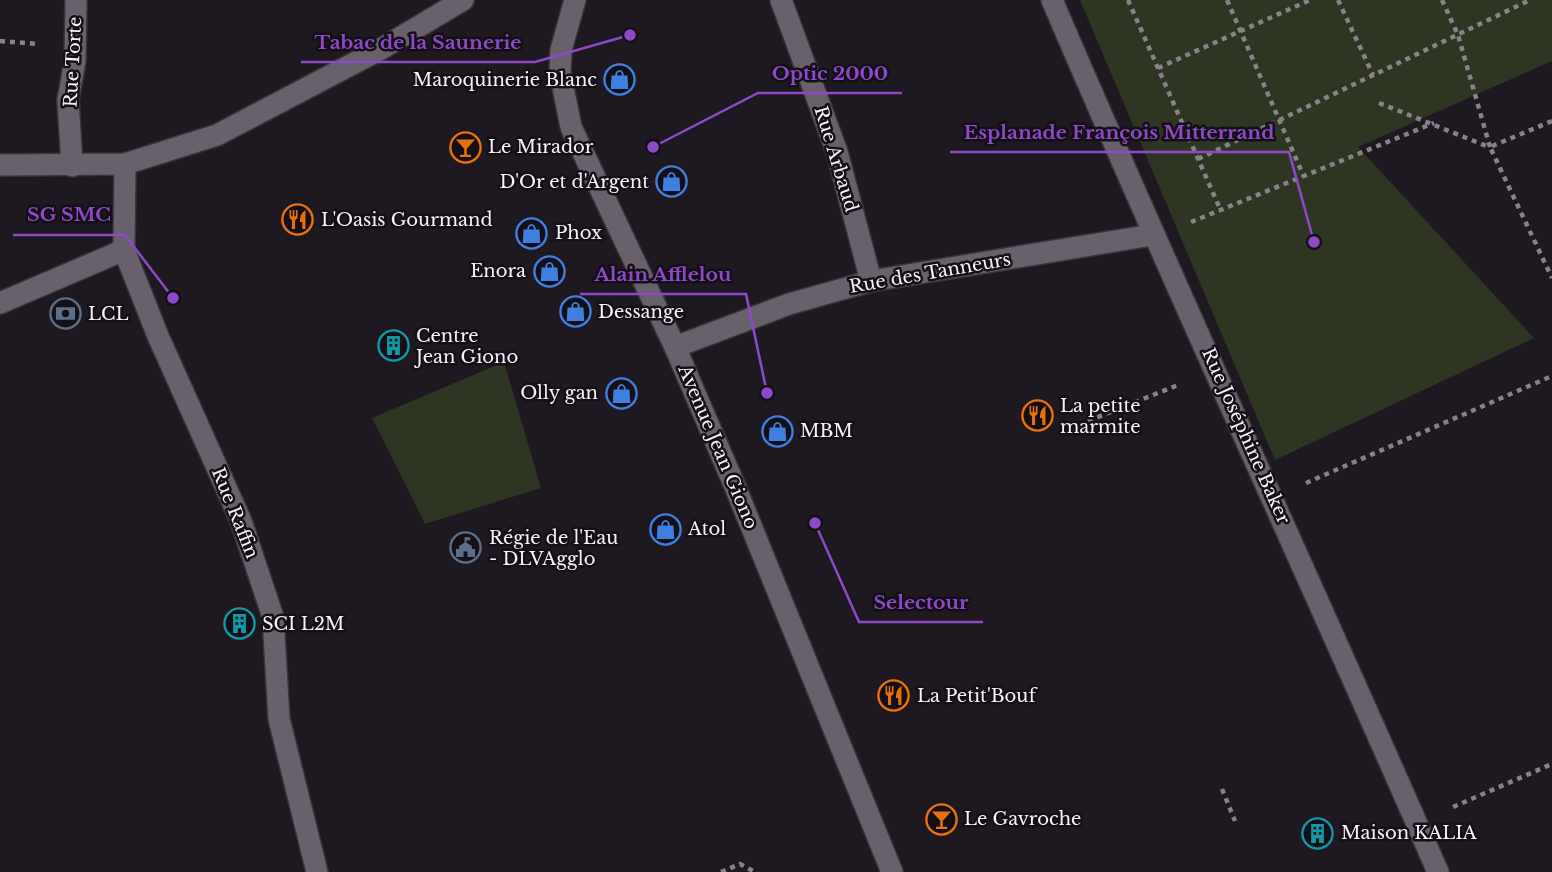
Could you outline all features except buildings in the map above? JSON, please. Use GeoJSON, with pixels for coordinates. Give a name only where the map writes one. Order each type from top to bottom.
{"type":"FeatureCollection","features":[{"type":"Feature","properties":{"kind":"street","name":"Rue Torte"},"geometry":{"type":"LineString","coordinates":[[72,166],[68,100],[75,61],[76,0]]}},
{"type":"Feature","properties":{"kind":"street"},"geometry":{"type":"LineString","coordinates":[[0,165],[125,164],[217,135],[382,49],[463,0]]}},
{"type":"Feature","properties":{"kind":"street","name":"Avenue Jean Giono"},"geometry":{"type":"LineString","coordinates":[[575,0],[567,22],[560,72],[571,127],[675,347],[801,642],[892,872]]}},
{"type":"Feature","properties":{"kind":"street","name":"Rue Arbaud"},"geometry":{"type":"LineString","coordinates":[[781,0],[837,152],[871,281]]}},
{"type":"Feature","properties":{"kind":"street","name":"Rue Joséphine Baker"},"geometry":{"type":"LineString","coordinates":[[1052,0],[1152,235],[1274,497],[1438,872]]}},
{"type":"Feature","properties":{"kind":"street","name":"Rue Raffin"},"geometry":{"type":"LineString","coordinates":[[125,164],[124,250],[158,336],[241,521],[273,617],[279,719],[317,872]]}},
{"type":"Feature","properties":{"kind":"street","name":"Rue des Tanneurs"},"geometry":{"type":"LineString","coordinates":[[675,347],[789,304],[871,281],[1152,235]]}},
{"type":"Feature","properties":{"kind":"street"},"geometry":{"type":"LineString","coordinates":[[0,303],[124,250]]}},
{"type":"Feature","properties":{"kind":"path"},"geometry":{"type":"LineString","coordinates":[[1128,0],[1221,211]]}},
{"type":"Feature","properties":{"kind":"path"},"geometry":{"type":"LineString","coordinates":[[1227,0],[1304,177]]}},
{"type":"Feature","properties":{"kind":"path"},"geometry":{"type":"LineString","coordinates":[[1158,68],[1310,0]]}},
{"type":"Feature","properties":{"kind":"path"},"geometry":{"type":"LineString","coordinates":[[1338,0],[1373,75]]}},
{"type":"Feature","properties":{"kind":"path"},"geometry":{"type":"LineString","coordinates":[[1442,0],[1458,34],[1490,147],[1552,278]]}},
{"type":"Feature","properties":{"kind":"path"},"geometry":{"type":"LineString","coordinates":[[1198,159],[1530,0]]}},
{"type":"Feature","properties":{"kind":"path"},"geometry":{"type":"LineString","coordinates":[[0,41],[46,44]]}},
{"type":"Feature","properties":{"kind":"path"},"geometry":{"type":"LineString","coordinates":[[1379,103],[1490,147],[1552,121]]}},
{"type":"Feature","properties":{"kind":"path"},"geometry":{"type":"LineString","coordinates":[[1152,235],[1221,211],[1434,123]]}},
{"type":"Feature","properties":{"kind":"path"},"geometry":{"type":"LineString","coordinates":[[1088,421],[1216,370]]}},
{"type":"Feature","properties":{"kind":"path"},"geometry":{"type":"LineString","coordinates":[[1274,497],[1552,376]]}},
{"type":"Feature","properties":{"kind":"path"},"geometry":{"type":"LineString","coordinates":[[1416,821],[1552,764]]}},
{"type":"Feature","properties":{"kind":"path"},"geometry":{"type":"LineString","coordinates":[[1222,789],[1235,821]]}},
{"type":"Feature","properties":{"kind":"path"},"geometry":{"type":"LineString","coordinates":[[721,872],[740,864],[755,872]]}},
{"type":"Feature","properties":{"kind":"green space"},"geometry":{"type":"Polygon","coordinates":[[[1080,0],[1552,0],[1552,61],[1358,147],[1534,338],[1275,460],[1080,0]]]}},
{"type":"Feature","properties":{"kind":"green space"},"geometry":{"type":"Polygon","coordinates":[[[504,362],[541,488],[425,524],[372,418],[504,362]]]}},
{"type":"Feature","properties":{"kind":"place","name":"Tabac de la Saunerie"},"geometry":{"type":"Point","coordinates":[630,35]}},
{"type":"Feature","properties":{"kind":"place","name":"Maroquinerie Blanc"},"geometry":{"type":"Point","coordinates":[620,80]}},
{"type":"Feature","properties":{"kind":"place","name":"Le Mirador"},"geometry":{"type":"Point","coordinates":[465,147]}},
{"type":"Feature","properties":{"kind":"place","name":"Optic 2000"},"geometry":{"type":"Point","coordinates":[653,147]}},
{"type":"Feature","properties":{"kind":"place","name":"D'Or et d'Argent"},"geometry":{"type":"Point","coordinates":[672,182]}},
{"type":"Feature","properties":{"kind":"place","name":"L'Oasis Gourmand"},"geometry":{"type":"Point","coordinates":[298,220]}},
{"type":"Feature","properties":{"kind":"place","name":"Phox"},"geometry":{"type":"Point","coordinates":[532,233]}},
{"type":"Feature","properties":{"kind":"place","name":"Esplanade François Mitterrand"},"geometry":{"type":"Point","coordinates":[1314,242]}},
{"type":"Feature","properties":{"kind":"place","name":"Enora"},"geometry":{"type":"Point","coordinates":[549,271]}},
{"type":"Feature","properties":{"kind":"place","name":"SG SMC"},"geometry":{"type":"Point","coordinates":[173,298]}},
{"type":"Feature","properties":{"kind":"place","name":"Dessange"},"geometry":{"type":"Point","coordinates":[575,312]}},
{"type":"Feature","properties":{"kind":"place","name":"LCL"},"geometry":{"type":"Point","coordinates":[65,314]}},
{"type":"Feature","properties":{"kind":"place","name":"Centre Jean Giono"},"geometry":{"type":"Point","coordinates":[393,346]}},
{"type":"Feature","properties":{"kind":"place","name":"Olly gan"},"geometry":{"type":"Point","coordinates":[621,393]}},
{"type":"Feature","properties":{"kind":"place","name":"Alain Afflelou"},"geometry":{"type":"Point","coordinates":[767,393]}},
{"type":"Feature","properties":{"kind":"place","name":"La petite marmite"},"geometry":{"type":"Point","coordinates":[1037,416]}},
{"type":"Feature","properties":{"kind":"place","name":"MBM"},"geometry":{"type":"Point","coordinates":[777,431]}},
{"type":"Feature","properties":{"kind":"place","name":"Selectour"},"geometry":{"type":"Point","coordinates":[815,523]}},
{"type":"Feature","properties":{"kind":"place","name":"Atol"},"geometry":{"type":"Point","coordinates":[665,529]}},
{"type":"Feature","properties":{"kind":"place","name":"Régie de l'Eau - DLVAgglo"},"geometry":{"type":"Point","coordinates":[466,548]}},
{"type":"Feature","properties":{"kind":"place","name":"SCI L2M"},"geometry":{"type":"Point","coordinates":[239,624]}},
{"type":"Feature","properties":{"kind":"place","name":"La Petit'Bouf"},"geometry":{"type":"Point","coordinates":[894,696]}},
{"type":"Feature","properties":{"kind":"place","name":"Le Gavroche"},"geometry":{"type":"Point","coordinates":[941,819]}},
{"type":"Feature","properties":{"kind":"place","name":"Maison KALIA"},"geometry":{"type":"Point","coordinates":[1318,833]}}]}
